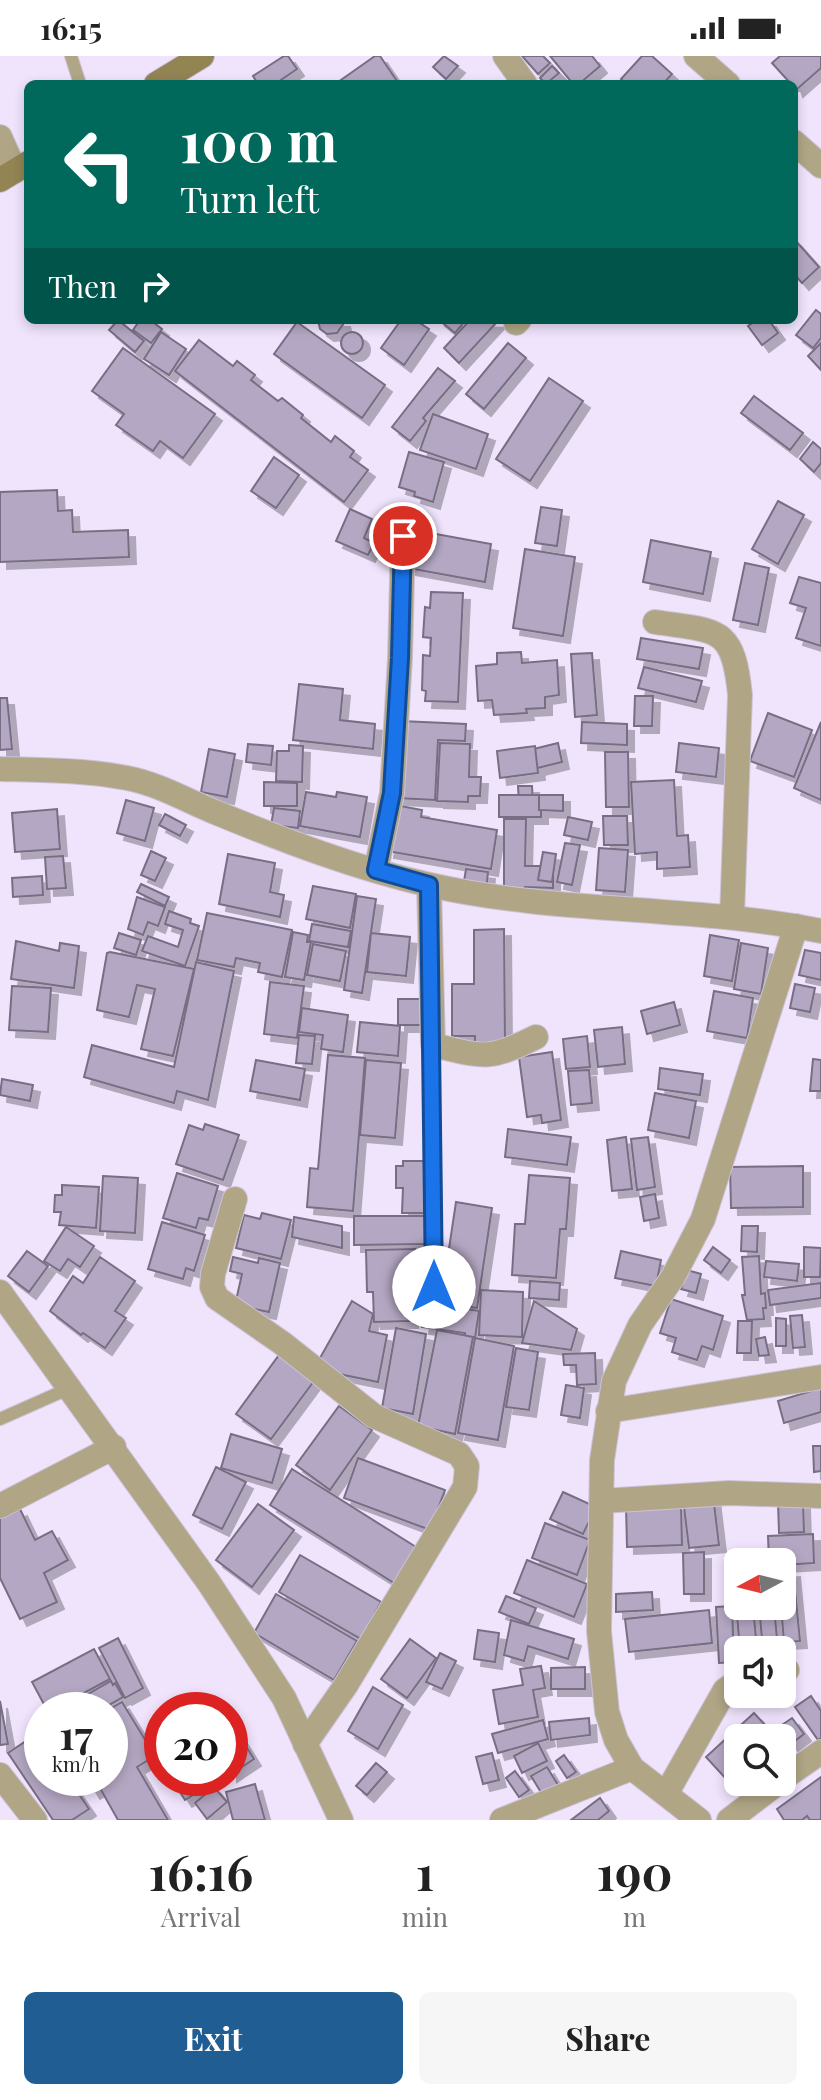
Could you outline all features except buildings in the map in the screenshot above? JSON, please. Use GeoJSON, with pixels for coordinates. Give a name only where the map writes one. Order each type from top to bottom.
{"type":"FeatureCollection","features":[{"type":"Feature","properties":{"kind":"street"},"geometry":{"type":"LineString","coordinates":[[163,80],[202,56]]}},
{"type":"Feature","properties":{"kind":"street"},"geometry":{"type":"LineString","coordinates":[[505,56],[522,80]]}},
{"type":"Feature","properties":{"kind":"street"},"geometry":{"type":"LineString","coordinates":[[696,56],[723,80]]}},
{"type":"Feature","properties":{"kind":"street"},"geometry":{"type":"LineString","coordinates":[[0,137],[14,171]]}},
{"type":"Feature","properties":{"kind":"street"},"geometry":{"type":"LineString","coordinates":[[798,146],[821,166]]}},
{"type":"Feature","properties":{"kind":"street"},"geometry":{"type":"LineString","coordinates":[[376,870],[392,793],[403,536]]}},
{"type":"Feature","properties":{"kind":"street"},"geometry":{"type":"LineString","coordinates":[[655,622],[714,631],[727,642],[737,664],[740,695],[732,917]]}},
{"type":"Feature","properties":{"kind":"street"},"geometry":{"type":"LineString","coordinates":[[0,769],[70,770],[129,778],[296,843],[429,885],[503,897],[732,917],[821,931]]}},
{"type":"Feature","properties":{"kind":"street"},"geometry":{"type":"LineString","coordinates":[[429,885],[433,1045],[480,1056],[495,1055],[536,1037]]}},
{"type":"Feature","properties":{"kind":"street"},"geometry":{"type":"LineString","coordinates":[[699,1820],[632,1768],[616,1740],[607,1712],[599,1631],[602,1460],[614,1381],[640,1325],[673,1277],[703,1219],[796,926]]}},
{"type":"Feature","properties":{"kind":"street"},"geometry":{"type":"LineString","coordinates":[[235,1199],[213,1274],[212,1287],[217,1298],[282,1343],[374,1416],[459,1454],[467,1466],[465,1487],[346,1685],[305,1744]]}},
{"type":"Feature","properties":{"kind":"street"},"geometry":{"type":"LineString","coordinates":[[0,1292],[114,1447],[284,1698],[341,1820]]}},
{"type":"Feature","properties":{"kind":"street"},"geometry":{"type":"LineString","coordinates":[[608,1411],[821,1377]]}},
{"type":"Feature","properties":{"kind":"street"},"geometry":{"type":"LineString","coordinates":[[0,1506],[114,1447]]}},
{"type":"Feature","properties":{"kind":"street"},"geometry":{"type":"LineString","coordinates":[[602,1501],[729,1493],[820,1496]]}},
{"type":"Feature","properties":{"kind":"street"},"geometry":{"type":"LineString","coordinates":[[666,1794],[724,1692]]}},
{"type":"Feature","properties":{"kind":"street"},"geometry":{"type":"LineString","coordinates":[[796,1770],[821,1752]]}},
{"type":"Feature","properties":{"kind":"street"},"geometry":{"type":"LineString","coordinates":[[502,1820],[632,1768]]}},
{"type":"Feature","properties":{"kind":"street"},"geometry":{"type":"LineString","coordinates":[[0,1775],[35,1820]]}},
{"type":"Feature","properties":{"kind":"street"},"geometry":{"type":"LineString","coordinates":[[729,1820],[760,1796]]}},
{"type":"Feature","properties":{"kind":"lane"},"geometry":{"type":"LineString","coordinates":[[71,56],[79,80]]}},
{"type":"Feature","properties":{"kind":"lane"},"geometry":{"type":"LineString","coordinates":[[433,1045],[434,1287]]}},
{"type":"Feature","properties":{"kind":"lane"},"geometry":{"type":"LineString","coordinates":[[0,1419],[70,1388]]}},
{"type":"Feature","properties":{"kind":"route"},"geometry":{"type":"LineString","coordinates":[[403,536],[392,793],[376,870],[429,885],[434,1287]]}}]}
